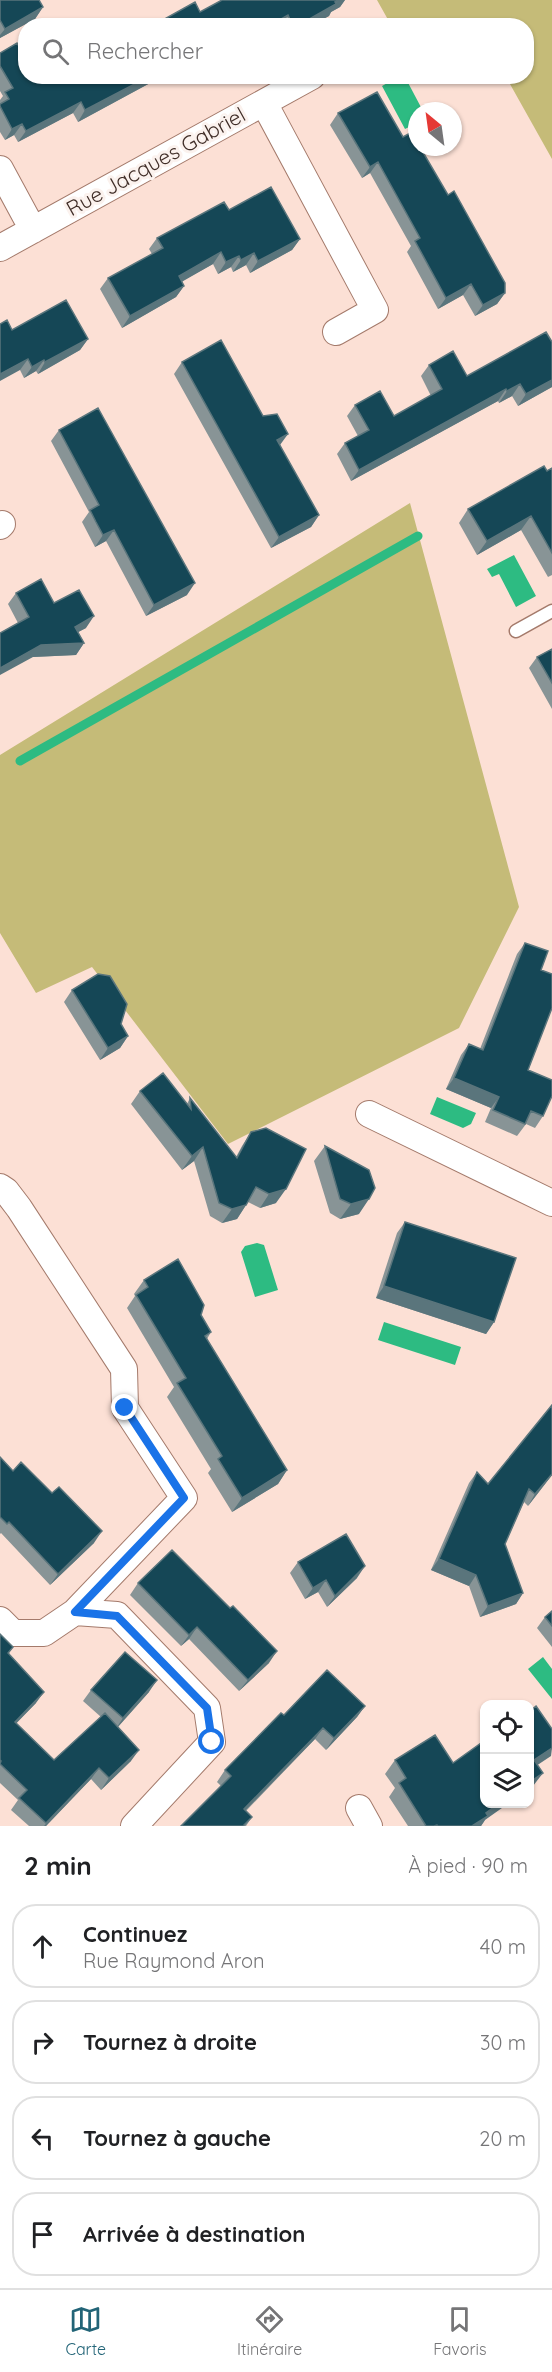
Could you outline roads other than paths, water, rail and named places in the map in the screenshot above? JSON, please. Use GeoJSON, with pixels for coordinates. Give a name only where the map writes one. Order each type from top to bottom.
{"type":"FeatureCollection","features":[{"type":"Feature","properties":{"kind":"street","name":"Rue Jacques Gabriel"},"geometry":{"type":"LineString","coordinates":[[0,248],[298,84]]}},
{"type":"Feature","properties":{"kind":"street"},"geometry":{"type":"LineString","coordinates":[[264,103],[375,310],[336,332]]}},
{"type":"Feature","properties":{"kind":"street"},"geometry":{"type":"LineString","coordinates":[[0,170],[33,230]]}},
{"type":"Feature","properties":{"kind":"street"},"geometry":{"type":"LineString","coordinates":[[369,1114],[552,1203]]}},
{"type":"Feature","properties":{"kind":"street"},"geometry":{"type":"LineString","coordinates":[[0,1187],[20,1208],[124,1369],[125,1408],[184,1498],[75,1612],[44,1633],[12,1633],[0,1620]]}},
{"type":"Feature","properties":{"kind":"street"},"geometry":{"type":"LineString","coordinates":[[75,1612],[117,1616],[207,1708],[212,1742],[134,1826]]}},
{"type":"Feature","properties":{"kind":"lane"},"geometry":{"type":"LineString","coordinates":[[516,631],[552,611]]}},
{"type":"Feature","properties":{"kind":"waterway"},"geometry":{"type":"LineString","coordinates":[[20,761],[418,536]]}}]}
